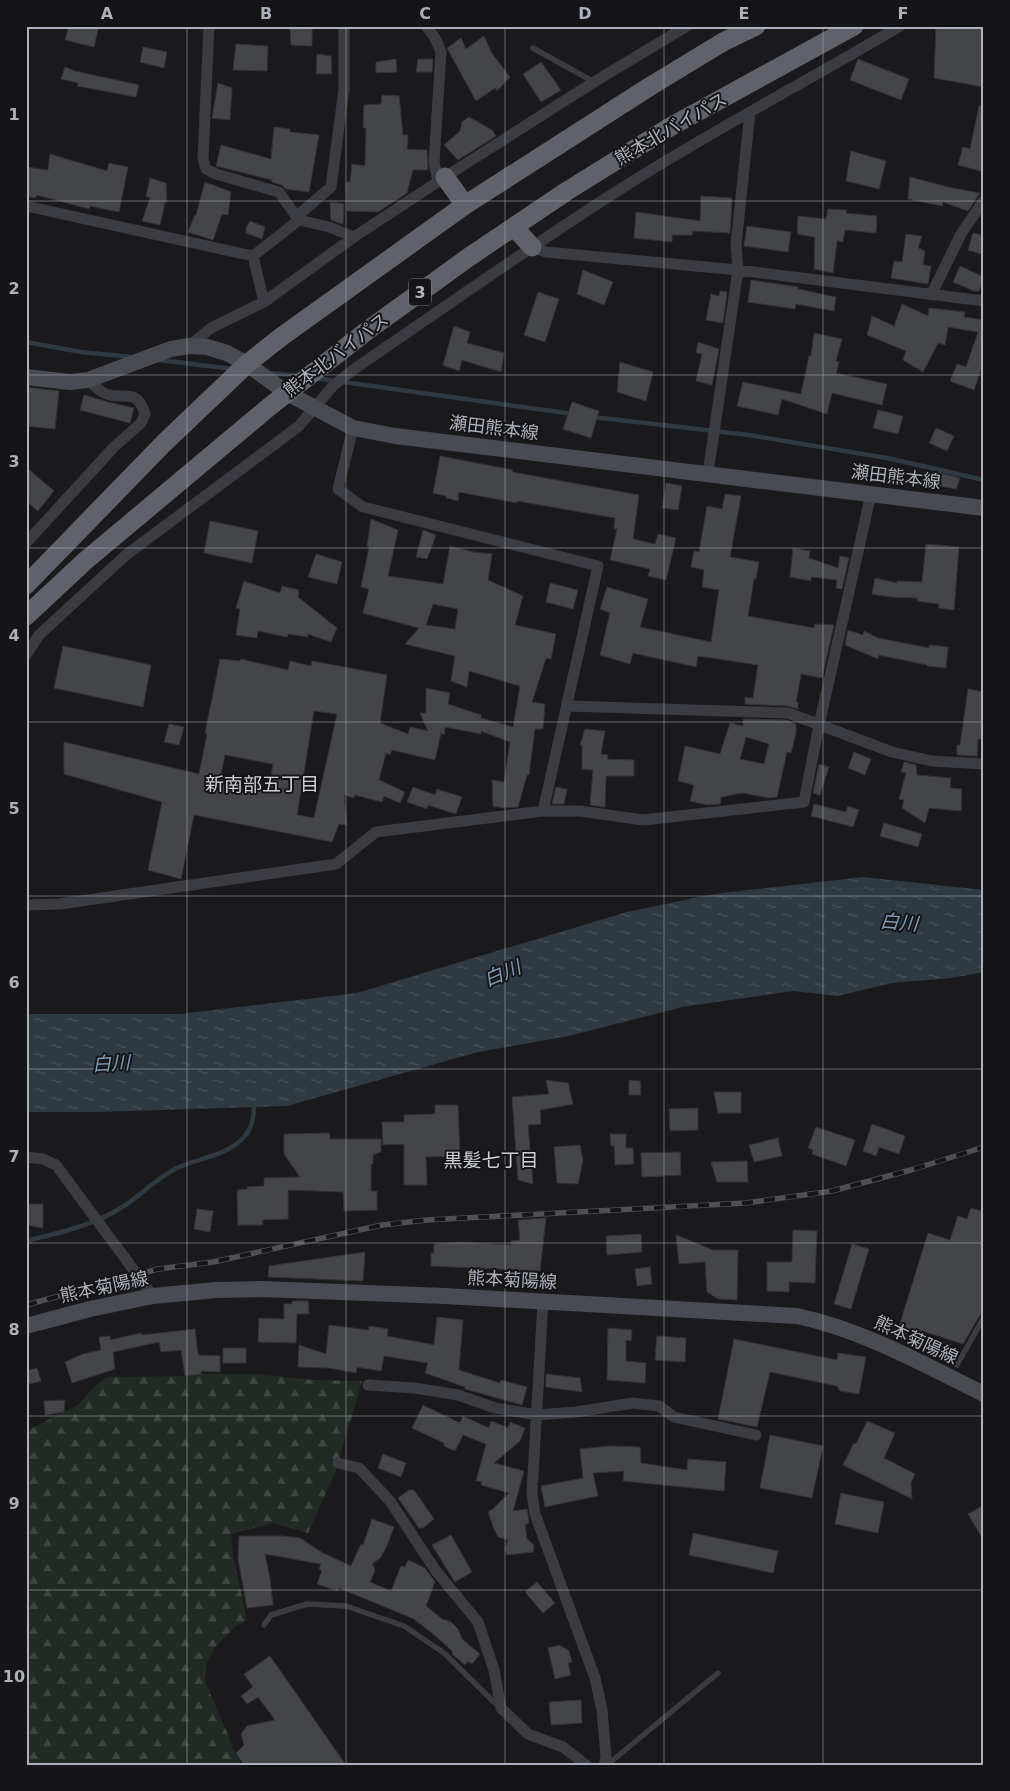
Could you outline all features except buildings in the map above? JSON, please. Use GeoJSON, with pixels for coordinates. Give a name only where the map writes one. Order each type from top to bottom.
{"type":"FeatureCollection","features":[{"type":"Feature","properties":{"kind":"highway"},"geometry":{"type":"LineString","coordinates":[[26,585],[164,442],[247,364],[281,337],[465,204],[649,87],[742,31],[756,26]]}},
{"type":"Feature","properties":{"kind":"highway","name":"熊本北バイパス"},"geometry":{"type":"LineString","coordinates":[[26,616],[85,561],[286,393],[368,330],[469,257],[567,191],[670,127],[846,29]]}},
{"type":"Feature","properties":{"kind":"highway"},"geometry":{"type":"LineString","coordinates":[[442,179],[465,204]]}},
{"type":"Feature","properties":{"kind":"highway"},"geometry":{"type":"LineString","coordinates":[[514,227],[532,247]]}},
{"type":"Feature","properties":{"kind":"main road","name":"瀬田熊本線"},"geometry":{"type":"LineString","coordinates":[[26,376],[70,382],[88,380],[171,349],[189,346],[206,347],[227,353],[247,364],[286,393],[353,428],[405,437],[708,473],[800,487],[984,508]]}},
{"type":"Feature","properties":{"kind":"main road","name":"熊本菊陽線"},"geometry":{"type":"LineString","coordinates":[[26,1326],[90,1309],[153,1296],[216,1290],[262,1289],[543,1301],[797,1316],[826,1322],[873,1340],[984,1394]]}},
{"type":"Feature","properties":{"kind":"street"},"geometry":{"type":"LineString","coordinates":[[209,26],[203,159],[206,169],[216,174],[279,192],[298,218],[354,236]]}},
{"type":"Feature","properties":{"kind":"street"},"geometry":{"type":"LineString","coordinates":[[253,256],[331,187],[344,89],[344,26]]}},
{"type":"Feature","properties":{"kind":"street"},"geometry":{"type":"LineString","coordinates":[[426,26],[435,38],[440,52],[434,162],[442,179]]}},
{"type":"Feature","properties":{"kind":"street"},"geometry":{"type":"LineString","coordinates":[[189,346],[211,328],[264,302],[354,236],[442,179],[594,82],[687,26]]}},
{"type":"Feature","properties":{"kind":"street"},"geometry":{"type":"LineString","coordinates":[[26,655],[39,635],[126,555],[299,426],[333,386],[353,370],[623,187],[900,26]]}},
{"type":"Feature","properties":{"kind":"street"},"geometry":{"type":"LineString","coordinates":[[708,473],[738,270],[736,245],[750,112]]}},
{"type":"Feature","properties":{"kind":"street"},"geometry":{"type":"LineString","coordinates":[[931,295],[961,234],[984,200]]}},
{"type":"Feature","properties":{"kind":"street"},"geometry":{"type":"LineString","coordinates":[[26,206],[253,256]]}},
{"type":"Feature","properties":{"kind":"street"},"geometry":{"type":"LineString","coordinates":[[532,247],[546,252],[738,270],[984,301]]}},
{"type":"Feature","properties":{"kind":"street"},"geometry":{"type":"LineString","coordinates":[[253,256],[264,302]]}},
{"type":"Feature","properties":{"kind":"street"},"geometry":{"type":"LineString","coordinates":[[26,543],[114,447],[141,423],[145,414],[142,404],[134,397],[104,394],[88,380]]}},
{"type":"Feature","properties":{"kind":"street"},"geometry":{"type":"LineString","coordinates":[[353,428],[338,489],[363,507],[598,566],[543,811]]}},
{"type":"Feature","properties":{"kind":"street"},"geometry":{"type":"LineString","coordinates":[[26,905],[60,904],[336,864],[376,832],[543,811],[580,811],[643,820],[804,802],[819,725],[871,494]]}},
{"type":"Feature","properties":{"kind":"street"},"geometry":{"type":"LineString","coordinates":[[568,706],[788,713],[892,752],[932,761],[984,764]]}},
{"type":"Feature","properties":{"kind":"street"},"geometry":{"type":"LineString","coordinates":[[26,1157],[43,1159],[56,1165],[153,1296]]}},
{"type":"Feature","properties":{"kind":"street"},"geometry":{"type":"LineString","coordinates":[[543,1301],[532,1492],[535,1514],[595,1678],[602,1710],[606,1765]]}},
{"type":"Feature","properties":{"kind":"street"},"geometry":{"type":"LineString","coordinates":[[368,1386],[415,1388],[458,1395],[495,1408],[537,1415],[576,1412],[633,1403],[659,1406],[674,1416],[756,1435]]}},
{"type":"Feature","properties":{"kind":"street"},"geometry":{"type":"LineString","coordinates":[[338,1463],[359,1468],[390,1501],[436,1571],[478,1622],[494,1670],[501,1708],[528,1734],[563,1747],[586,1765]]}},
{"type":"Feature","properties":{"kind":"lane"},"geometry":{"type":"LineString","coordinates":[[533,48],[594,82]]}},
{"type":"Feature","properties":{"kind":"lane"},"geometry":{"type":"LineString","coordinates":[[958,1365],[984,1318]]}},
{"type":"Feature","properties":{"kind":"lane"},"geometry":{"type":"LineString","coordinates":[[264,1625],[270,1615],[306,1604],[346,1606],[404,1626],[444,1653],[501,1708]]}},
{"type":"Feature","properties":{"kind":"lane"},"geometry":{"type":"LineString","coordinates":[[606,1765],[718,1673]]}},
{"type":"Feature","properties":{"kind":"green space"},"geometry":{"type":"Polygon","coordinates":[[[253,1374],[312,1380],[362,1381],[335,1473],[308,1533],[273,1523],[231,1534],[233,1554],[247,1620],[236,1626],[215,1647],[206,1665],[205,1681],[241,1765],[26,1765],[26,1431],[78,1405],[95,1386],[107,1377],[253,1374]]]}},
{"type":"Feature","properties":{"kind":"water","name":"白川"},"geometry":{"type":"Polygon","coordinates":[[[863,877],[984,890],[984,972],[952,978],[892,983],[837,996],[793,991],[682,1007],[569,1036],[478,1052],[287,1106],[98,1112],[26,1112],[26,1014],[180,1014],[357,993],[627,912],[714,894],[863,877]]]}},
{"type":"Feature","properties":{"kind":"waterway"},"geometry":{"type":"LineString","coordinates":[[26,342],[81,352],[131,357]]}},
{"type":"Feature","properties":{"kind":"waterway"},"geometry":{"type":"LineString","coordinates":[[159,360],[233,369]]}},
{"type":"Feature","properties":{"kind":"waterway"},"geometry":{"type":"LineString","coordinates":[[268,373],[300,376]]}},
{"type":"Feature","properties":{"kind":"waterway"},"geometry":{"type":"LineString","coordinates":[[315,378],[335,381]]}},
{"type":"Feature","properties":{"kind":"waterway"},"geometry":{"type":"LineString","coordinates":[[343,382],[573,414]]}},
{"type":"Feature","properties":{"kind":"waterway"},"geometry":{"type":"LineString","coordinates":[[593,417],[749,435],[887,458],[984,480]]}},
{"type":"Feature","properties":{"kind":"waterway"},"geometry":{"type":"LineString","coordinates":[[26,1241],[76,1228],[113,1213],[163,1176],[177,1168],[229,1149],[243,1138],[249,1130],[253,1117],[254,1103]]}},
{"type":"Feature","properties":{"kind":"railway"},"geometry":{"type":"LineString","coordinates":[[26,1305],[158,1269],[213,1262],[382,1225],[427,1220],[746,1203],[832,1191],[911,1170],[984,1147]]}},
{"type":"Feature","properties":{"kind":"district","name":"新南部五丁目"},"geometry":{"type":"Point","coordinates":[262,784]}},
{"type":"Feature","properties":{"kind":"district","name":"黒髪七丁目"},"geometry":{"type":"Point","coordinates":[491,1160]}}]}
